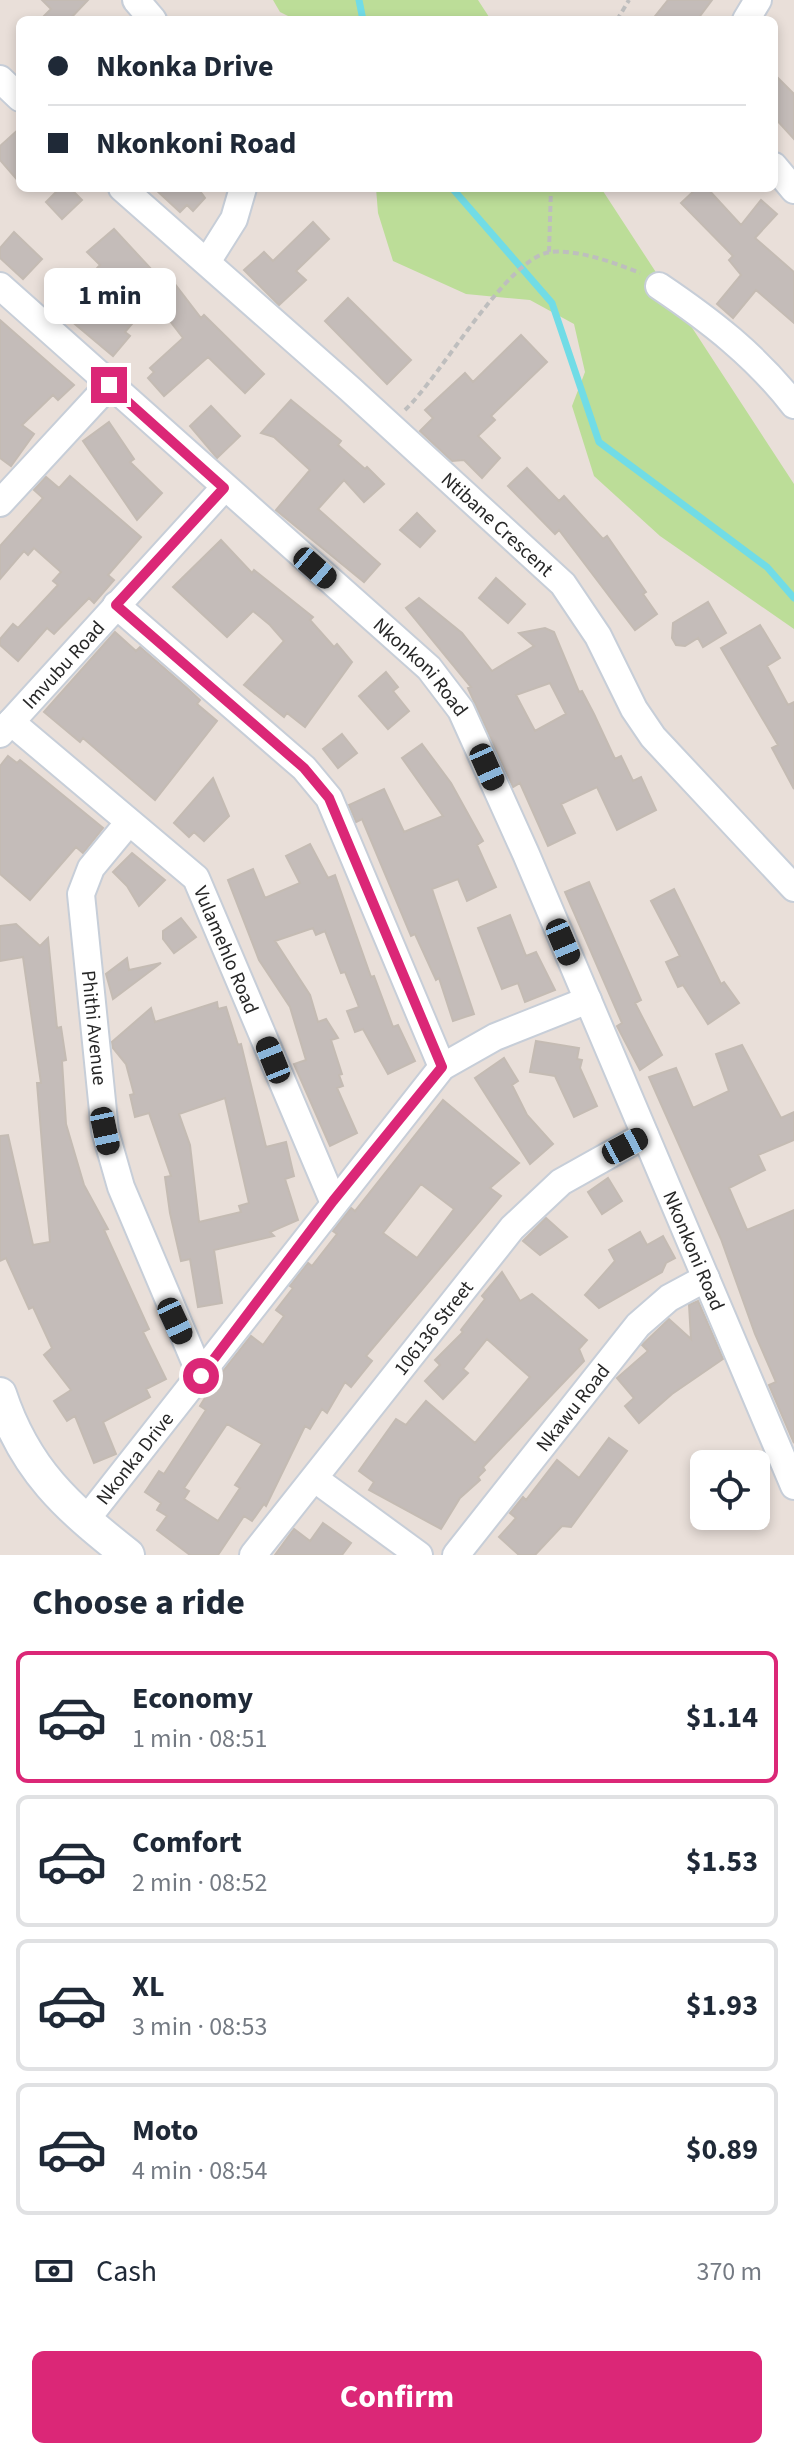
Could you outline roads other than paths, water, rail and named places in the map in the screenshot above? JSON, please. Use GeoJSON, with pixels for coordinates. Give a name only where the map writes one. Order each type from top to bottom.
{"type":"FeatureCollection","features":[{"type":"Feature","properties":{"kind":"street"},"geometry":{"type":"LineString","coordinates":[[136,0],[150,16]]}},
{"type":"Feature","properties":{"kind":"street"},"geometry":{"type":"LineString","coordinates":[[0,79],[16,94]]}},
{"type":"Feature","properties":{"kind":"street"},"geometry":{"type":"LineString","coordinates":[[778,171],[794,190]]}},
{"type":"Feature","properties":{"kind":"street","name":"Ntibane Crescent"},"geometry":{"type":"LineString","coordinates":[[127,192],[563,584],[598,636],[634,709],[653,737],[794,888]]}},
{"type":"Feature","properties":{"kind":"street"},"geometry":{"type":"LineString","coordinates":[[207,262],[234,219],[242,192]]}},
{"type":"Feature","properties":{"kind":"street"},"geometry":{"type":"LineString","coordinates":[[655,282],[714,323],[747,351],[794,405]]}},
{"type":"Feature","properties":{"kind":"street","name":"Nkonkoni Road"},"geometry":{"type":"LineString","coordinates":[[0,286],[429,668],[452,694],[588,1000],[794,1486]]}},
{"type":"Feature","properties":{"kind":"street"},"geometry":{"type":"LineString","coordinates":[[3,495],[109,385]]}},
{"type":"Feature","properties":{"kind":"street","name":"Imvubu Road"},"geometry":{"type":"LineString","coordinates":[[6,728],[224,488]]}},
{"type":"Feature","properties":{"kind":"street"},"geometry":{"type":"LineString","coordinates":[[116,605],[304,768],[329,798],[442,1067]]}},
{"type":"Feature","properties":{"kind":"street","name":"Vulamehlo Road"},"geometry":{"type":"LineString","coordinates":[[6,728],[186,867],[206,894],[333,1201]]}},
{"type":"Feature","properties":{"kind":"street","name":"Phithi Avenue"},"geometry":{"type":"LineString","coordinates":[[129,822],[91,868],[81,894],[101,1099],[108,1146],[121,1187],[201,1376]]}},
{"type":"Feature","properties":{"kind":"street","name":"Nkonka Drive"},"geometry":{"type":"LineString","coordinates":[[85,1521],[201,1376],[333,1201],[442,1067],[495,1037],[588,1000]]}},
{"type":"Feature","properties":{"kind":"street","name":"106136 Street"},"geometry":{"type":"LineString","coordinates":[[253,1555],[521,1218],[561,1182],[645,1135]]}},
{"type":"Feature","properties":{"kind":"street","name":"Nkawu Road"},"geometry":{"type":"LineString","coordinates":[[456,1555],[638,1325],[669,1298],[706,1278]]}},
{"type":"Feature","properties":{"kind":"street"},"geometry":{"type":"LineString","coordinates":[[0,1394],[8,1417],[39,1474],[85,1521],[128,1555]]}},
{"type":"Feature","properties":{"kind":"street"},"geometry":{"type":"LineString","coordinates":[[315,1479],[419,1555]]}},
{"type":"Feature","properties":{"kind":"waterway"},"geometry":{"type":"LineString","coordinates":[[359,0],[362,16]]}},
{"type":"Feature","properties":{"kind":"waterway"},"geometry":{"type":"LineString","coordinates":[[455,192],[552,303],[599,442],[767,567],[794,598]]}}]}
